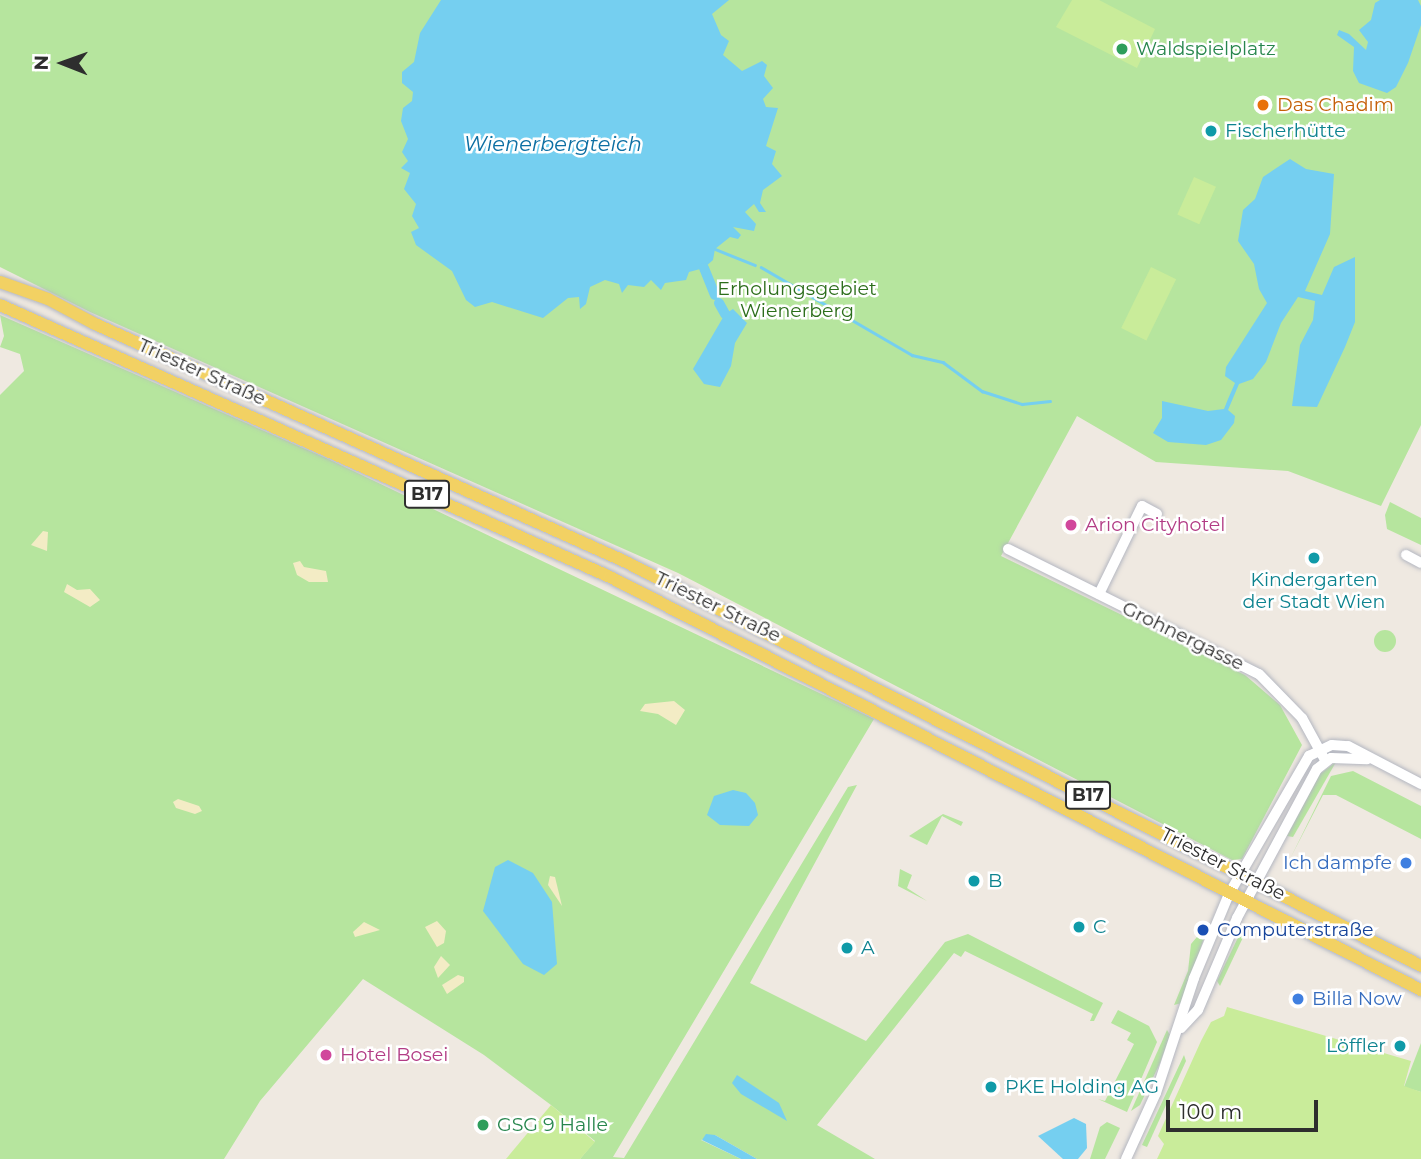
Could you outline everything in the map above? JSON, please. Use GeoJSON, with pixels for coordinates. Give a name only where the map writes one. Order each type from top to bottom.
{"type":"FeatureCollection","features":[{"type":"Feature","properties":{"kind":"main road","name":"Triester Straße"},"geometry":{"type":"LineString","coordinates":[[0,282],[48,299],[95,324],[495,501],[858,677],[1421,966]]}},
{"type":"Feature","properties":{"kind":"main road","name":"Triester Straße"},"geometry":{"type":"LineString","coordinates":[[0,305],[493,523],[848,695],[1229,894],[1421,990]]}},
{"type":"Feature","properties":{"kind":"street"},"geometry":{"type":"LineString","coordinates":[[1099,594],[1142,506],[1157,514]]}},
{"type":"Feature","properties":{"kind":"street","name":"Grohnergasse"},"geometry":{"type":"LineString","coordinates":[[1008,549],[1259,674],[1291,705],[1321,748],[1325,760]]}},
{"type":"Feature","properties":{"kind":"street"},"geometry":{"type":"LineString","coordinates":[[1406,555],[1421,563]]}},
{"type":"Feature","properties":{"kind":"street"},"geometry":{"type":"LineString","coordinates":[[1126,1159],[1181,1028],[1194,978],[1229,894],[1244,875],[1305,761],[1321,748],[1348,746],[1421,784]]}},
{"type":"Feature","properties":{"kind":"street"},"geometry":{"type":"LineString","coordinates":[[1181,1028],[1198,1010],[1237,918],[1248,903],[1325,760],[1348,756],[1371,760]]}},
{"type":"Feature","properties":{"kind":"green space","name":"Erholungsgebiet Wienerberg"},"geometry":{"type":"Polygon","coordinates":[[[0,0],[1421,0],[1421,425],[1381,506],[1288,471],[1156,462],[1077,416],[1001,556],[1245,675],[1280,705],[1302,745],[1242,859],[1232,860],[678,573],[90,312],[0,267],[0,0]]]}},
{"type":"Feature","properties":{"kind":"green space","name":"Waldspielplatz"},"geometry":{"type":"Polygon","coordinates":[[[1072,0],[1099,0],[1155,29],[1137,68],[1056,27],[1072,0]]]}},
{"type":"Feature","properties":{"kind":"green space"},"geometry":{"type":"Polygon","coordinates":[[[1194,177],[1216,187],[1199,224],[1177,214],[1194,177]]]}},
{"type":"Feature","properties":{"kind":"green space"},"geometry":{"type":"Polygon","coordinates":[[[1151,267],[1176,279],[1146,340],[1121,328],[1151,267]]]}},
{"type":"Feature","properties":{"kind":"green space"},"geometry":{"type":"Polygon","coordinates":[[[0,315],[326,458],[874,719],[613,1157],[624,1158],[848,787],[857,785],[750,983],[866,1041],[945,942],[968,934],[1103,1003],[1094,1021],[1090,1021],[1093,1014],[965,951],[961,957],[954,953],[817,1125],[875,1159],[757,1159],[715,1135],[701,1140],[741,1159],[580,1159],[595,1141],[484,1055],[363,979],[260,1101],[224,1159],[0,1159],[0,395],[24,371],[20,354],[0,347],[4,336],[0,315]]]}},
{"type":"Feature","properties":{"kind":"green space"},"geometry":{"type":"Polygon","coordinates":[[[1390,502],[1421,518],[1421,545],[1387,529],[1385,515],[1390,502]]]}},
{"type":"Feature","properties":{"kind":"green space"},"geometry":{"type":"Polygon","coordinates":[[[1381,630],[1389,630],[1396,637],[1396,645],[1389,652],[1381,652],[1374,645],[1374,637],[1381,630]]]}},
{"type":"Feature","properties":{"kind":"green space"},"geometry":{"type":"Polygon","coordinates":[[[1336,762],[1293,837],[1287,836],[1320,774],[1336,762]]]}},
{"type":"Feature","properties":{"kind":"green space"},"geometry":{"type":"Polygon","coordinates":[[[1353,771],[1421,806],[1421,839],[1336,795],[1323,795],[1291,857],[1331,776],[1353,771]]]}},
{"type":"Feature","properties":{"kind":"green space"},"geometry":{"type":"Polygon","coordinates":[[[943,814],[963,822],[961,826],[942,816],[927,845],[909,836],[943,814]]]}},
{"type":"Feature","properties":{"kind":"green space"},"geometry":{"type":"Polygon","coordinates":[[[900,869],[912,875],[907,888],[927,901],[898,886],[900,869]]]}},
{"type":"Feature","properties":{"kind":"green space"},"geometry":{"type":"Polygon","coordinates":[[[1244,925],[1247,929],[1220,986],[1217,981],[1244,925]]]}},
{"type":"Feature","properties":{"kind":"green space"},"geometry":{"type":"Polygon","coordinates":[[[1202,931],[1205,935],[1182,1003],[1174,1005],[1188,971],[1191,944],[1202,931]]]}},
{"type":"Feature","properties":{"kind":"green space"},"geometry":{"type":"Polygon","coordinates":[[[1227,1007],[1411,1061],[1404,1086],[1421,1092],[1421,1159],[1157,1159],[1164,1144],[1158,1136],[1201,1041],[1211,1022],[1224,1016],[1227,1007]]]}},
{"type":"Feature","properties":{"kind":"green space"},"geometry":{"type":"Polygon","coordinates":[[[1118,1010],[1149,1026],[1157,1042],[1127,1112],[1098,1099],[1105,1101],[1134,1044],[1127,1040],[1131,1033],[1111,1023],[1118,1010]]]}},
{"type":"Feature","properties":{"kind":"green space"},"geometry":{"type":"Polygon","coordinates":[[[1167,1030],[1170,1035],[1160,1063],[1140,1105],[1131,1111],[1167,1030]]]}},
{"type":"Feature","properties":{"kind":"green space"},"geometry":{"type":"Polygon","coordinates":[[[1421,1043],[1421,1092],[1404,1087],[1421,1043]]]}},
{"type":"Feature","properties":{"kind":"green space"},"geometry":{"type":"Polygon","coordinates":[[[1184,1055],[1186,1061],[1147,1147],[1142,1145],[1184,1055]]]}},
{"type":"Feature","properties":{"kind":"green space"},"geometry":{"type":"Polygon","coordinates":[[[551,1105],[595,1142],[580,1159],[506,1159],[551,1105]]]}},
{"type":"Feature","properties":{"kind":"green space"},"geometry":{"type":"Polygon","coordinates":[[[1107,1122],[1120,1128],[1105,1159],[1090,1159],[1100,1127],[1107,1122]]]}},
{"type":"Feature","properties":{"kind":"sand"},"geometry":{"type":"Polygon","coordinates":[[[43,531],[48,532],[47,551],[31,545],[43,531]]]}},
{"type":"Feature","properties":{"kind":"sand"},"geometry":{"type":"Polygon","coordinates":[[[300,561],[304,567],[326,571],[328,582],[309,582],[297,575],[293,563],[300,561]]]}},
{"type":"Feature","properties":{"kind":"sand"},"geometry":{"type":"Polygon","coordinates":[[[67,584],[77,590],[90,589],[100,600],[90,607],[64,592],[67,584]]]}},
{"type":"Feature","properties":{"kind":"sand"},"geometry":{"type":"Polygon","coordinates":[[[674,701],[685,710],[676,725],[658,714],[640,711],[645,704],[674,701]]]}},
{"type":"Feature","properties":{"kind":"sand"},"geometry":{"type":"Polygon","coordinates":[[[178,799],[199,806],[202,811],[195,814],[176,808],[173,802],[178,799]]]}},
{"type":"Feature","properties":{"kind":"sand"},"geometry":{"type":"Polygon","coordinates":[[[550,876],[555,877],[562,906],[548,885],[550,876]]]}},
{"type":"Feature","properties":{"kind":"sand"},"geometry":{"type":"Polygon","coordinates":[[[437,921],[446,931],[444,943],[437,947],[425,927],[437,921]]]}},
{"type":"Feature","properties":{"kind":"sand"},"geometry":{"type":"Polygon","coordinates":[[[364,922],[380,930],[355,937],[353,932],[364,922]]]}},
{"type":"Feature","properties":{"kind":"sand"},"geometry":{"type":"Polygon","coordinates":[[[441,956],[450,965],[438,978],[434,967],[441,956]]]}},
{"type":"Feature","properties":{"kind":"sand"},"geometry":{"type":"Polygon","coordinates":[[[458,975],[464,977],[464,982],[447,994],[442,985],[458,975]]]}},
{"type":"Feature","properties":{"kind":"water","name":"Wienerbergteich"},"geometry":{"type":"Polygon","coordinates":[[[441,0],[729,0],[712,14],[721,35],[729,41],[723,55],[742,71],[762,61],[767,65],[764,76],[773,88],[763,99],[766,107],[778,108],[766,146],[776,151],[772,164],[782,176],[763,190],[760,203],[766,212],[759,212],[754,204],[745,212],[756,224],[754,231],[733,227],[741,235],[738,239],[730,237],[715,249],[713,260],[704,268],[689,272],[686,280],[665,283],[661,290],[651,280],[644,287],[628,285],[622,293],[619,284],[605,280],[590,287],[586,304],[580,309],[579,297],[568,298],[543,318],[492,302],[475,307],[466,300],[452,271],[416,245],[411,232],[419,228],[412,216],[416,204],[404,189],[410,173],[401,168],[408,161],[402,152],[408,139],[401,121],[403,108],[412,101],[413,92],[402,83],[402,72],[414,62],[420,33],[441,0]]]}},
{"type":"Feature","properties":{"kind":"water"},"geometry":{"type":"Polygon","coordinates":[[[1380,0],[1418,0],[1421,6],[1421,25],[1408,63],[1396,87],[1387,93],[1359,83],[1353,71],[1354,47],[1337,35],[1339,30],[1349,34],[1366,50],[1368,42],[1359,30],[1371,20],[1375,3],[1380,0]]]}},
{"type":"Feature","properties":{"kind":"water"},"geometry":{"type":"Polygon","coordinates":[[[1290,159],[1306,169],[1334,174],[1330,234],[1305,291],[1322,295],[1334,267],[1355,257],[1355,322],[1345,347],[1317,407],[1292,406],[1300,345],[1313,320],[1315,301],[1298,297],[1281,323],[1266,362],[1253,379],[1239,384],[1228,410],[1235,416],[1234,423],[1221,440],[1206,445],[1168,442],[1153,433],[1162,418],[1162,401],[1208,411],[1224,409],[1235,383],[1225,376],[1226,367],[1267,303],[1259,289],[1254,264],[1238,241],[1243,210],[1255,199],[1263,177],[1290,159]]]}},
{"type":"Feature","properties":{"kind":"water"},"geometry":{"type":"Polygon","coordinates":[[[733,309],[747,323],[735,343],[731,366],[720,387],[704,384],[693,369],[725,314],[733,309]]]}},
{"type":"Feature","properties":{"kind":"water"},"geometry":{"type":"Polygon","coordinates":[[[733,790],[746,793],[755,803],[758,815],[749,826],[720,825],[707,815],[714,796],[733,790]]]}},
{"type":"Feature","properties":{"kind":"water"},"geometry":{"type":"Polygon","coordinates":[[[508,860],[533,873],[552,902],[557,964],[544,975],[523,964],[483,911],[495,867],[508,860]]]}},
{"type":"Feature","properties":{"kind":"water"},"geometry":{"type":"Polygon","coordinates":[[[737,1075],[779,1103],[787,1121],[741,1094],[732,1083],[737,1075]]]}},
{"type":"Feature","properties":{"kind":"water"},"geometry":{"type":"Polygon","coordinates":[[[1074,1118],[1086,1124],[1087,1148],[1078,1159],[1063,1159],[1038,1136],[1074,1118]]]}},
{"type":"Feature","properties":{"kind":"water"},"geometry":{"type":"Polygon","coordinates":[[[706,1134],[715,1135],[757,1159],[741,1159],[702,1140],[706,1134]]]}},
{"type":"Feature","properties":{"kind":"waterway"},"geometry":{"type":"LineString","coordinates":[[715,249],[755,265]]}},
{"type":"Feature","properties":{"kind":"waterway"},"geometry":{"type":"LineString","coordinates":[[761,267],[912,355],[943,362],[982,391],[1022,404],[1050,401]]}},
{"type":"Feature","properties":{"kind":"waterway"},"geometry":{"type":"LineString","coordinates":[[704,268],[715,295]]}},
{"type":"Feature","properties":{"kind":"waterway"},"geometry":{"type":"LineString","coordinates":[[719,303],[725,314]]}},
{"type":"Feature","properties":{"kind":"place","name":"Waldspielplatz"},"geometry":{"type":"Point","coordinates":[1122,49]}},
{"type":"Feature","properties":{"kind":"place","name":"Das Chadim"},"geometry":{"type":"Point","coordinates":[1263,105]}},
{"type":"Feature","properties":{"kind":"place","name":"Fischerhütte"},"geometry":{"type":"Point","coordinates":[1211,131]}},
{"type":"Feature","properties":{"kind":"place","name":"Arion Cityhotel"},"geometry":{"type":"Point","coordinates":[1071,525]}},
{"type":"Feature","properties":{"kind":"place","name":"Kindergarten der Stadt Wien"},"geometry":{"type":"Point","coordinates":[1314,558]}},
{"type":"Feature","properties":{"kind":"place","name":"Ich dampfe"},"geometry":{"type":"Point","coordinates":[1406,863]}},
{"type":"Feature","properties":{"kind":"place","name":"B"},"geometry":{"type":"Point","coordinates":[974,881]}},
{"type":"Feature","properties":{"kind":"place","name":"C"},"geometry":{"type":"Point","coordinates":[1079,927]}},
{"type":"Feature","properties":{"kind":"place","name":"Computerstraße"},"geometry":{"type":"Point","coordinates":[1203,930]}},
{"type":"Feature","properties":{"kind":"place","name":"A"},"geometry":{"type":"Point","coordinates":[847,948]}},
{"type":"Feature","properties":{"kind":"place","name":"Billa Now"},"geometry":{"type":"Point","coordinates":[1298,999]}},
{"type":"Feature","properties":{"kind":"place","name":"Löffler"},"geometry":{"type":"Point","coordinates":[1400,1046]}},
{"type":"Feature","properties":{"kind":"place","name":"Hotel Bosei"},"geometry":{"type":"Point","coordinates":[326,1055]}},
{"type":"Feature","properties":{"kind":"place","name":"PKE Holding AG"},"geometry":{"type":"Point","coordinates":[991,1087]}},
{"type":"Feature","properties":{"kind":"place","name":"GSG 9 Halle"},"geometry":{"type":"Point","coordinates":[483,1125]}}]}
